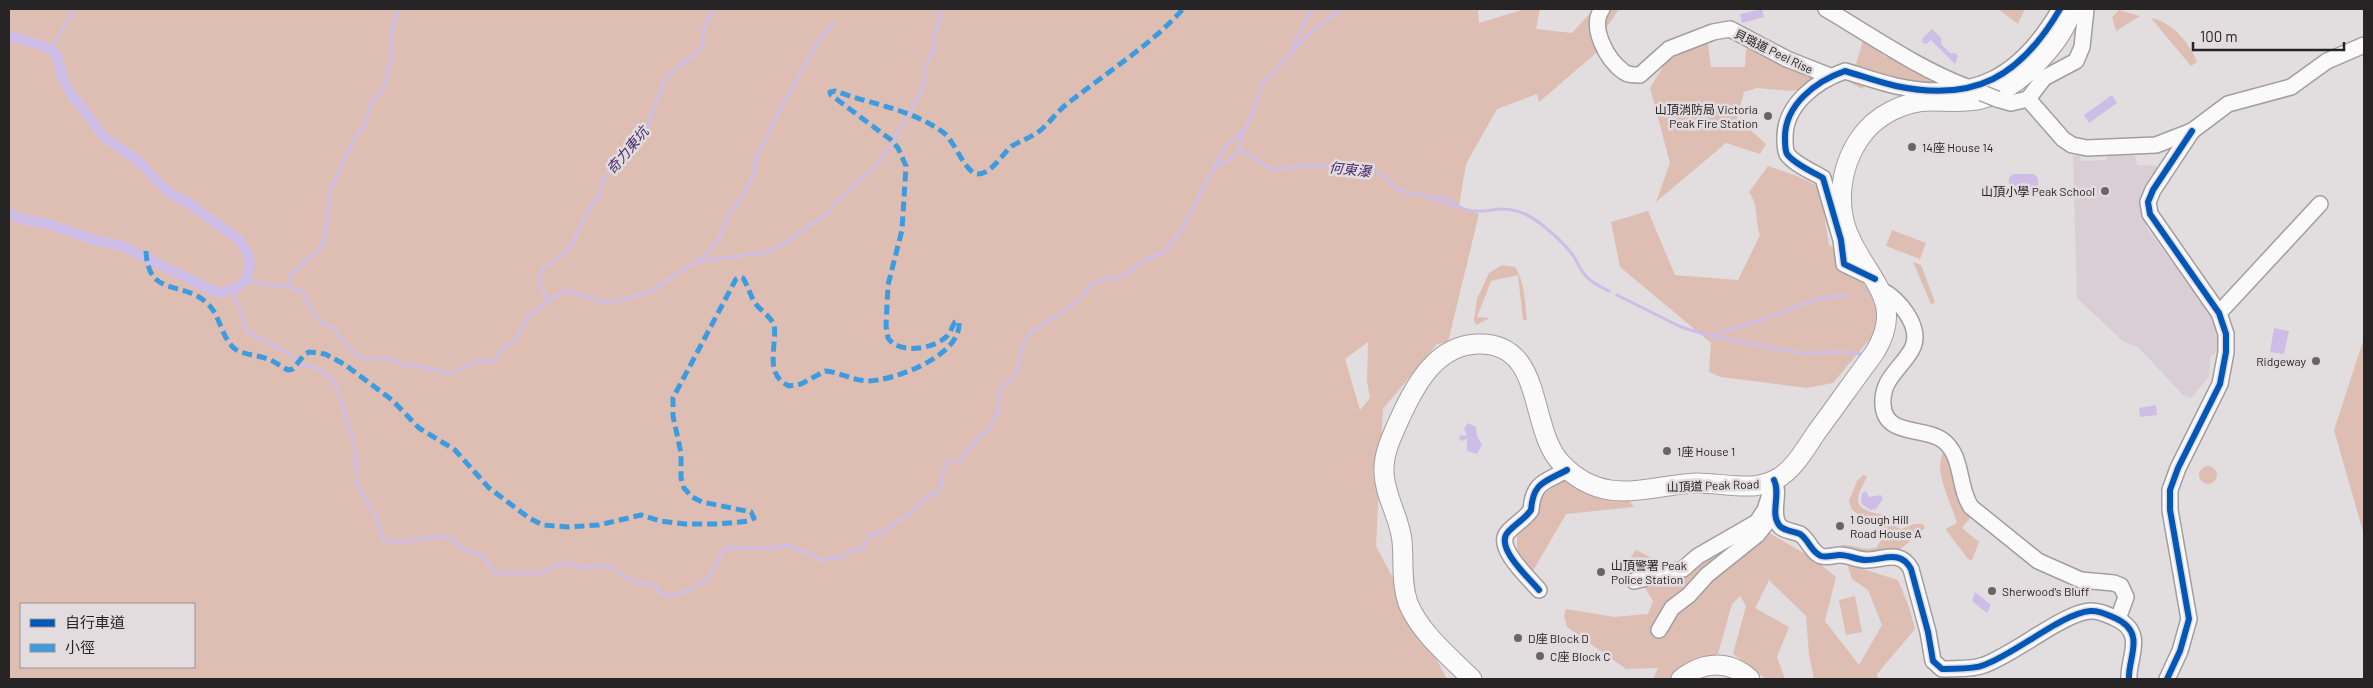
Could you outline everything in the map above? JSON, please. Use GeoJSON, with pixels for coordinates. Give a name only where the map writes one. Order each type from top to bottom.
{"type":"FeatureCollection","features":[{"type":"Feature","properties":{"kind":"main road","name":"山頂道 Peak Road"},"geometry":{"type":"LineString","coordinates":[[1472,679],[1427,632],[1414,614],[1406,597],[1401,534],[1386,487],[1384,472],[1386,453],[1392,435],[1414,389],[1430,368],[1444,355],[1460,346],[1486,344],[1509,354],[1525,370],[1534,394],[1546,440],[1552,452],[1567,470],[1591,484],[1617,490],[1694,483],[1749,486],[1774,480],[1786,473],[1799,457],[1879,345],[1887,319],[1886,306],[1878,285],[1848,233],[1841,204],[1843,178],[1851,153],[1865,131],[1887,114],[1909,104],[1929,101],[1971,100],[1996,93],[2047,54],[2062,33],[2072,9]]}},
{"type":"Feature","properties":{"kind":"main road"},"geometry":{"type":"LineString","coordinates":[[1681,679],[1698,668],[1722,665],[1739,671],[1750,679]]}},
{"type":"Feature","properties":{"kind":"street","name":"貝璐道 Peel Rise"},"geometry":{"type":"LineString","coordinates":[[1602,9],[1597,21],[1601,38],[1615,63],[1624,72],[1632,75],[1640,75],[1669,49],[1682,42],[1713,32],[1730,29],[1787,59],[1830,76]]}},
{"type":"Feature","properties":{"kind":"street"},"geometry":{"type":"LineString","coordinates":[[1826,9],[1947,79],[2011,103],[2028,99],[2044,78],[2076,61],[2082,47],[2086,9]]}},
{"type":"Feature","properties":{"kind":"street"},"geometry":{"type":"LineString","coordinates":[[2060,9],[2049,29],[2028,53],[1976,91],[1912,89],[1883,83],[1845,71],[1830,76],[1799,100],[1784,130],[1785,150],[1789,157],[1823,178],[1841,240],[1844,264],[1894,297],[1910,320],[1914,337],[1912,348],[1890,376],[1886,387],[1883,404],[1887,418],[1898,427],[1930,434],[1945,442],[1954,455],[1965,496],[1971,508],[2031,556],[2074,577],[2121,586],[2126,597],[2118,620]]}},
{"type":"Feature","properties":{"kind":"street"},"geometry":{"type":"LineString","coordinates":[[2028,99],[2063,138],[2072,145],[2087,148],[2156,145],[2192,131],[2234,101],[2291,87],[2327,61],[2364,45]]}},
{"type":"Feature","properties":{"kind":"street"},"geometry":{"type":"LineString","coordinates":[[1855,74],[1909,104]]}},
{"type":"Feature","properties":{"kind":"street"},"geometry":{"type":"LineString","coordinates":[[2167,679],[2180,652],[2189,620],[2170,510],[2170,490],[2178,468],[2220,384],[2226,352],[2226,334],[2219,313],[2150,214],[2148,202],[2153,190],[2192,131]]}},
{"type":"Feature","properties":{"kind":"street"},"geometry":{"type":"LineString","coordinates":[[2219,313],[2320,204]]}},
{"type":"Feature","properties":{"kind":"street"},"geometry":{"type":"LineString","coordinates":[[1539,590],[1506,550],[1504,541],[1507,532],[1531,510],[1532,494],[1536,488],[1567,470]]}},
{"type":"Feature","properties":{"kind":"street"},"geometry":{"type":"LineString","coordinates":[[1774,480],[1777,491],[1776,519],[1780,527],[1800,535],[1821,556],[1846,555],[1868,560],[1892,556],[1904,561],[1911,569],[1928,632],[1933,661],[1942,669],[1982,666],[2030,642],[2064,621],[2086,611],[2097,611],[2118,620],[2128,628],[2134,638],[2129,679]]}},
{"type":"Feature","properties":{"kind":"street"},"geometry":{"type":"LineString","coordinates":[[1634,580],[1683,569],[1698,556],[1757,522],[1765,510],[1774,480]]}},
{"type":"Feature","properties":{"kind":"street"},"geometry":{"type":"LineString","coordinates":[[1659,630],[1672,608],[1689,595],[1707,575],[1757,535],[1776,508]]}},
{"type":"Feature","properties":{"kind":"shaded area"},"geometry":{"type":"Polygon","coordinates":[[[9,9],[1478,9],[1479,23],[1525,9],[1540,9],[1536,29],[1572,33],[1594,9],[1619,9],[1605,30],[1601,49],[1539,102],[1537,94],[1497,109],[1466,164],[1459,206],[1479,214],[1448,342],[1437,344],[1383,409],[1376,546],[1447,679],[9,679],[9,9]],[[1368,342],[1345,359],[1360,410],[1370,398],[1367,382],[1368,342]]]}},
{"type":"Feature","properties":{"kind":"shaded area"},"geometry":{"type":"Polygon","coordinates":[[[1762,9],[1764,17],[1742,23],[1740,14],[1762,9]]]}},
{"type":"Feature","properties":{"kind":"shaded area"},"geometry":{"type":"Polygon","coordinates":[[[1998,9],[2025,9],[2018,24],[1998,9]]]}},
{"type":"Feature","properties":{"kind":"shaded area"},"geometry":{"type":"Polygon","coordinates":[[[2119,10],[2140,16],[2116,31],[2112,17],[2119,10]]]}},
{"type":"Feature","properties":{"kind":"shaded area"},"geometry":{"type":"Polygon","coordinates":[[[2151,18],[2166,24],[2179,34],[2190,48],[2197,62],[2191,66],[2151,18]]]}},
{"type":"Feature","properties":{"kind":"shaded area"},"geometry":{"type":"Polygon","coordinates":[[[1932,29],[1941,38],[1941,44],[1950,53],[1955,53],[1958,56],[1955,64],[1931,40],[1926,44],[1922,42],[1923,38],[1932,29]]]}},
{"type":"Feature","properties":{"kind":"shaded area"},"geometry":{"type":"Polygon","coordinates":[[[1864,37],[1884,56],[1907,62],[1949,88],[1920,86],[1874,73],[1862,89],[1844,79],[1792,91],[1757,88],[1744,92],[1737,118],[1766,144],[1760,154],[1726,143],[1656,202],[1670,163],[1650,88],[1666,62],[1698,44],[1708,44],[1711,67],[1745,67],[1746,51],[1749,45],[1826,71],[1856,64],[1864,37]]]}},
{"type":"Feature","properties":{"kind":"shaded area"},"geometry":{"type":"Polygon","coordinates":[[[2112,95],[2117,103],[2089,123],[2084,115],[2112,95]]]}},
{"type":"Feature","properties":{"kind":"shaded area","name":"山頂小學 Peak School"},"geometry":{"type":"Polygon","coordinates":[[[2131,153],[2135,155],[2137,165],[2158,166],[2165,157],[2170,156],[2141,199],[2141,214],[2148,230],[2217,323],[2217,351],[2210,357],[2209,377],[2191,398],[2184,396],[2138,347],[2124,342],[2077,298],[2073,156],[2080,156],[2081,161],[2107,160],[2107,154],[2131,153]]]}},
{"type":"Feature","properties":{"kind":"shaded area"},"geometry":{"type":"Polygon","coordinates":[[[1768,166],[1797,176],[1820,187],[1829,245],[1849,257],[1862,282],[1878,300],[1879,328],[1833,383],[1807,388],[1721,377],[1709,372],[1711,343],[1620,267],[1611,222],[1648,211],[1675,275],[1738,280],[1760,235],[1755,203],[1749,192],[1768,166]]]}},
{"type":"Feature","properties":{"kind":"shaded area"},"geometry":{"type":"Polygon","coordinates":[[[2013,174],[2034,174],[2038,178],[2038,190],[2034,194],[2014,194],[2009,191],[2009,178],[2013,174]]]}},
{"type":"Feature","properties":{"kind":"shaded area"},"geometry":{"type":"Polygon","coordinates":[[[1892,230],[1926,243],[1920,259],[1886,246],[1892,230]]]}},
{"type":"Feature","properties":{"kind":"shaded area"},"geometry":{"type":"Polygon","coordinates":[[[1913,262],[1921,265],[1935,302],[1931,304],[1913,262]]]}},
{"type":"Feature","properties":{"kind":"shaded area"},"geometry":{"type":"Polygon","coordinates":[[[1502,265],[1515,267],[1521,279],[1527,320],[1523,320],[1518,275],[1491,281],[1477,317],[1490,318],[1476,325],[1474,320],[1477,299],[1489,273],[1502,265]]]}},
{"type":"Feature","properties":{"kind":"shaded area"},"geometry":{"type":"Polygon","coordinates":[[[2274,328],[2289,331],[2284,354],[2270,352],[2274,328]]]}},
{"type":"Feature","properties":{"kind":"shaded area"},"geometry":{"type":"Polygon","coordinates":[[[2364,338],[2364,535],[2334,430],[2364,338]]]}},
{"type":"Feature","properties":{"kind":"shaded area"},"geometry":{"type":"Polygon","coordinates":[[[2156,405],[2157,415],[2140,417],[2139,408],[2156,405]]]}},
{"type":"Feature","properties":{"kind":"shaded area"},"geometry":{"type":"Polygon","coordinates":[[[1468,423],[1476,427],[1477,436],[1482,445],[1477,454],[1467,451],[1467,438],[1463,441],[1459,439],[1460,435],[1467,436],[1464,428],[1468,423]]]}},
{"type":"Feature","properties":{"kind":"shaded area"},"geometry":{"type":"Polygon","coordinates":[[[1943,453],[1952,456],[1973,515],[1963,526],[1963,529],[1979,542],[1972,560],[1968,559],[1946,530],[1957,523],[1944,488],[1940,469],[1943,453]]]}},
{"type":"Feature","properties":{"kind":"shaded area"},"geometry":{"type":"Polygon","coordinates":[[[2208,466],[2214,469],[2217,475],[2214,481],[2208,484],[2202,481],[2199,475],[2202,469],[2208,466]]]}},
{"type":"Feature","properties":{"kind":"shaded area"},"geometry":{"type":"Polygon","coordinates":[[[1569,475],[1624,494],[1634,507],[1566,514],[1530,576],[1517,556],[1517,534],[1538,499],[1569,475]]]}},
{"type":"Feature","properties":{"kind":"shaded area"},"geometry":{"type":"Polygon","coordinates":[[[1863,475],[1867,476],[1858,496],[1861,507],[1870,512],[1890,517],[1895,526],[1901,529],[1914,524],[1923,524],[1925,528],[1896,553],[1867,558],[1842,550],[1841,545],[1868,549],[1877,547],[1883,537],[1881,528],[1852,510],[1849,501],[1857,481],[1863,475]]]}},
{"type":"Feature","properties":{"kind":"shaded area"},"geometry":{"type":"Polygon","coordinates":[[[1866,491],[1869,497],[1881,495],[1883,499],[1876,509],[1870,510],[1861,503],[1862,493],[1866,491]]]}},
{"type":"Feature","properties":{"kind":"shaded area"},"geometry":{"type":"Polygon","coordinates":[[[1758,512],[1771,534],[1814,559],[1836,577],[1825,621],[1859,665],[1882,625],[1868,590],[1852,579],[1847,564],[1898,580],[1909,607],[1915,629],[1877,674],[1878,679],[1814,679],[1809,655],[1806,616],[1769,580],[1755,608],[1789,627],[1777,657],[1785,679],[1766,679],[1733,654],[1746,606],[1740,596],[1732,604],[1718,654],[1688,665],[1675,679],[1653,679],[1658,668],[1626,669],[1567,627],[1564,616],[1566,609],[1614,617],[1648,614],[1653,601],[1628,561],[1636,550],[1682,573],[1730,531],[1758,512]]]}},
{"type":"Feature","properties":{"kind":"shaded area"},"geometry":{"type":"Polygon","coordinates":[[[1975,592],[1991,605],[1987,613],[1972,601],[1975,592]]]}},
{"type":"Feature","properties":{"kind":"shaded area"},"geometry":{"type":"Polygon","coordinates":[[[1855,596],[1862,632],[1846,635],[1839,600],[1855,596]]]}},
{"type":"Feature","properties":{"kind":"waterway"},"geometry":{"type":"LineString","coordinates":[[50,49],[71,16],[73,9]]}},
{"type":"Feature","properties":{"kind":"waterway"},"geometry":{"type":"LineString","coordinates":[[288,287],[290,275],[323,246],[331,189],[354,139],[365,125],[370,106],[384,87],[392,53],[391,32],[399,9]]}},
{"type":"Feature","properties":{"kind":"waterway","name":"奇力東坑"},"geometry":{"type":"LineString","coordinates":[[548,300],[538,279],[543,268],[564,254],[571,246],[590,207],[600,195],[601,183],[607,176],[612,163],[624,157],[647,130],[652,111],[667,76],[699,51],[703,43],[703,32],[713,9]]}},
{"type":"Feature","properties":{"kind":"waterway"},"geometry":{"type":"LineString","coordinates":[[910,112],[924,86],[924,71],[934,49],[934,34],[940,19],[940,9]]}},
{"type":"Feature","properties":{"kind":"waterway"},"geometry":{"type":"LineString","coordinates":[[1292,51],[1303,25],[1313,9]]}},
{"type":"Feature","properties":{"kind":"waterway"},"geometry":{"type":"LineString","coordinates":[[230,290],[243,314],[244,326],[248,332],[286,352],[301,365],[319,369],[335,383],[354,442],[357,484],[377,518],[383,540],[398,542],[444,536],[454,540],[463,549],[481,555],[495,573],[540,573],[564,563],[586,568],[609,565],[615,568],[619,574],[638,583],[653,584],[661,593],[671,596],[689,590],[708,578],[723,551],[733,547],[768,549],[787,545],[814,556],[821,561],[833,557],[838,559],[856,549],[863,548],[870,536],[876,532],[881,535],[928,496],[940,491],[943,473],[948,461],[961,461],[967,451],[989,429],[997,416],[1000,389],[1017,374],[1021,350],[1031,332],[1078,301],[1092,284],[1104,279],[1117,278],[1128,273],[1142,261],[1165,252],[1183,227],[1226,145],[1245,130],[1256,105],[1261,85],[1308,35],[1341,9]]}},
{"type":"Feature","properties":{"kind":"waterway"},"geometry":{"type":"LineString","coordinates":[[699,260],[713,246],[723,231],[728,216],[740,200],[755,172],[756,158],[778,112],[814,48],[834,22]]}},
{"type":"Feature","properties":{"kind":"waterway"},"geometry":{"type":"LineString","coordinates":[[9,36],[44,46],[54,52],[70,92],[104,137],[136,159],[169,193],[187,202],[239,240],[247,252],[250,262],[248,274],[244,282],[237,288],[218,293],[122,246],[90,239],[52,225],[21,219],[9,213]]}},
{"type":"Feature","properties":{"kind":"waterway"},"geometry":{"type":"LineString","coordinates":[[893,140],[909,114]]}},
{"type":"Feature","properties":{"kind":"waterway"},"geometry":{"type":"LineString","coordinates":[[1213,168],[1235,156],[1240,147],[1242,133]]}},
{"type":"Feature","properties":{"kind":"waterway"},"geometry":{"type":"LineString","coordinates":[[245,281],[288,287],[303,292],[317,318],[333,327],[348,347],[360,356],[370,359],[386,359],[396,361],[401,365],[414,365],[450,374],[477,361],[494,361],[502,348],[514,342],[528,316],[564,290],[604,302],[622,300],[652,291],[699,261],[763,253],[779,247],[828,213],[835,203],[877,165],[892,143]]}},
{"type":"Feature","properties":{"kind":"waterway","name":"何東瀑"},"geometry":{"type":"LineString","coordinates":[[1240,152],[1248,154],[1272,170],[1309,165],[1345,168],[1361,172],[1373,171],[1383,175],[1397,190],[1435,198],[1446,197],[1467,210],[1504,209],[1525,214],[1544,226],[1563,244],[1587,278],[1609,291]]}},
{"type":"Feature","properties":{"kind":"waterway"},"geometry":{"type":"LineString","coordinates":[[1435,198],[1442,203],[1454,205]]}},
{"type":"Feature","properties":{"kind":"waterway"},"geometry":{"type":"LineString","coordinates":[[1864,294],[1869,291]]}},
{"type":"Feature","properties":{"kind":"waterway"},"geometry":{"type":"LineString","coordinates":[[1617,295],[1681,327],[1710,336],[1800,353],[1842,352]]}},
{"type":"Feature","properties":{"kind":"waterway"},"geometry":{"type":"LineString","coordinates":[[1712,336],[1827,297],[1849,295]]}},
{"type":"Feature","properties":{"kind":"waterway"},"geometry":{"type":"LineString","coordinates":[[1846,352],[1860,354]]}},
{"type":"Feature","properties":{"kind":"marked path"},"geometry":{"type":"LineString","coordinates":[[146,251],[148,266],[153,276],[160,282],[197,296],[207,303],[212,308],[227,339],[235,349],[242,353],[271,360],[288,370],[293,369],[304,355],[309,352],[325,354],[344,364],[392,400],[419,428],[455,450],[489,488],[529,518],[543,525],[568,527],[599,525],[641,515],[660,521],[685,524],[718,524],[749,521],[754,518],[751,512],[702,502],[692,497],[684,488],[681,478],[681,453],[673,416],[673,398],[736,279],[743,278],[755,303],[773,323],[775,330],[773,365],[781,380],[789,386],[801,384],[825,371],[867,381],[893,377],[938,356],[950,346],[957,334],[959,322],[955,322],[941,341],[926,347],[900,347],[888,338],[886,326],[888,285],[902,230],[906,166],[898,148],[890,139],[831,95],[830,92],[835,91],[919,118],[948,137],[968,168],[977,174],[982,173],[992,168],[1012,146],[1039,132],[1068,103],[1144,46],[1183,9]]}},
{"type":"Feature","properties":{"kind":"cycle path"},"geometry":{"type":"LineString","coordinates":[[1875,279],[1844,264],[1841,240],[1823,178],[1799,164],[1787,154],[1785,149],[1786,127],[1796,105],[1823,81],[1845,71],[1896,86],[1924,90],[1949,91],[1972,87],[1993,79],[2012,67],[2029,52],[2060,9]]}},
{"type":"Feature","properties":{"kind":"cycle path"},"geometry":{"type":"LineString","coordinates":[[2167,679],[2180,651],[2189,619],[2170,510],[2170,490],[2178,468],[2220,384],[2226,352],[2226,334],[2219,313],[2150,214],[2148,202],[2153,190],[2192,131]]}},
{"type":"Feature","properties":{"kind":"cycle path"},"geometry":{"type":"LineString","coordinates":[[1539,590],[1509,554],[1505,538],[1508,532],[1531,510],[1537,488],[1567,470]]}},
{"type":"Feature","properties":{"kind":"cycle path"},"geometry":{"type":"LineString","coordinates":[[1774,480],[1776,485],[1775,515],[1779,525],[1786,530],[1800,534],[1806,539],[1812,549],[1821,556],[1843,555],[1866,560],[1897,557],[1907,563],[1911,569],[1928,632],[1933,661],[1942,669],[1979,667],[1996,660],[2066,619],[2079,613],[2093,611],[2103,613],[2118,620],[2131,631],[2134,647],[2129,679]]}},
{"type":"Feature","properties":{"kind":"place","name":"山頂消防局 Victoria Peak Fire Station"},"geometry":{"type":"Point","coordinates":[1768,116]}},
{"type":"Feature","properties":{"kind":"place","name":"14座 House 14"},"geometry":{"type":"Point","coordinates":[1912,147]}},
{"type":"Feature","properties":{"kind":"place","name":"山頂小學 Peak School"},"geometry":{"type":"Point","coordinates":[2105,191]}},
{"type":"Feature","properties":{"kind":"place","name":"Ridgeway"},"geometry":{"type":"Point","coordinates":[2316,361]}},
{"type":"Feature","properties":{"kind":"place","name":"1座 House 1"},"geometry":{"type":"Point","coordinates":[1667,451]}},
{"type":"Feature","properties":{"kind":"place","name":"1 Gough Hill Road House A"},"geometry":{"type":"Point","coordinates":[1840,526]}},
{"type":"Feature","properties":{"kind":"place","name":"山頂警署 Peak Police Station"},"geometry":{"type":"Point","coordinates":[1601,572]}},
{"type":"Feature","properties":{"kind":"place","name":"Sherwood's Bluff"},"geometry":{"type":"Point","coordinates":[1992,591]}},
{"type":"Feature","properties":{"kind":"place","name":"D座 Block D"},"geometry":{"type":"Point","coordinates":[1518,638]}},
{"type":"Feature","properties":{"kind":"place","name":"C座 Block C"},"geometry":{"type":"Point","coordinates":[1540,656]}}]}
